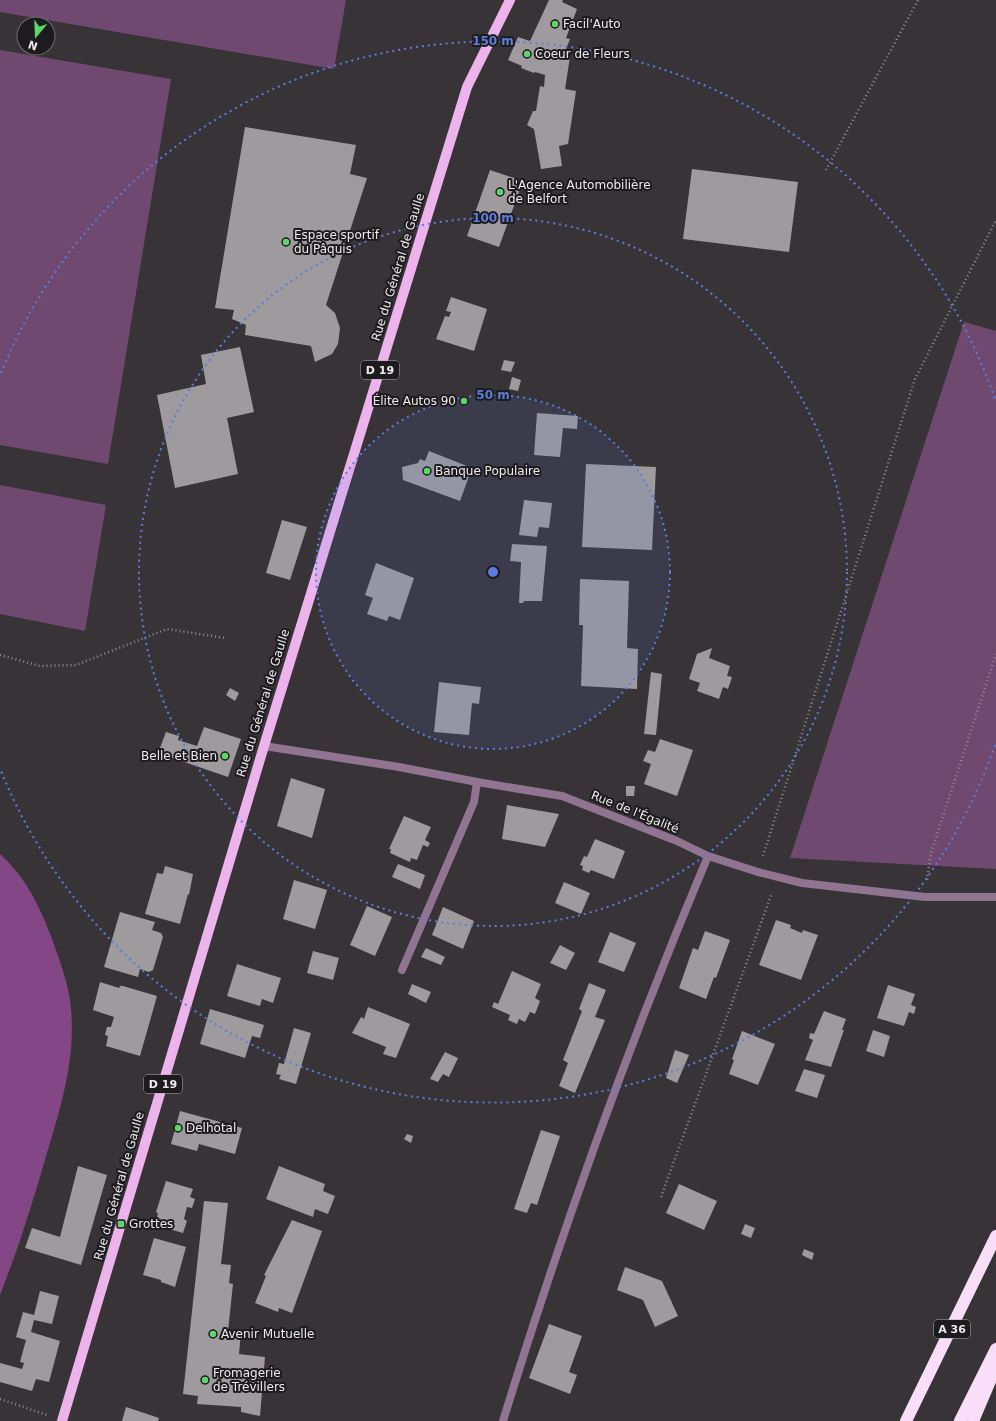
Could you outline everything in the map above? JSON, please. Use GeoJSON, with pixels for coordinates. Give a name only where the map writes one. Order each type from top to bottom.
{"type":"FeatureCollection","features":[{"type":"Feature","properties":{"kind":"highway","name":"A 36"},"geometry":{"type":"LineString","coordinates":[[906,1421],[996,1236]]}},
{"type":"Feature","properties":{"kind":"highway"},"geometry":{"type":"LineString","coordinates":[[960,1421],[996,1349]]}},
{"type":"Feature","properties":{"kind":"highway"},"geometry":{"type":"LineString","coordinates":[[973,1421],[996,1366]]}},
{"type":"Feature","properties":{"kind":"main road","name":"Rue du Général de Gaulle"},"geometry":{"type":"LineString","coordinates":[[62,1421],[264,746],[467,87],[510,0]]}},
{"type":"Feature","properties":{"kind":"street","name":"Rue de l'Égalité"},"geometry":{"type":"LineString","coordinates":[[264,746],[399,767],[562,796],[677,841],[708,856],[758,872],[802,883],[925,897],[996,897]]}},
{"type":"Feature","properties":{"kind":"street"},"geometry":{"type":"LineString","coordinates":[[402,970],[474,802],[477,782]]}},
{"type":"Feature","properties":{"kind":"street"},"geometry":{"type":"LineString","coordinates":[[503,1421],[590,1155],[657,976],[708,856]]}},
{"type":"Feature","properties":{"kind":"path"},"geometry":{"type":"LineString","coordinates":[[826,170],[918,0]]}},
{"type":"Feature","properties":{"kind":"path"},"geometry":{"type":"LineString","coordinates":[[758,872],[915,379],[996,220]]}},
{"type":"Feature","properties":{"kind":"path"},"geometry":{"type":"LineString","coordinates":[[0,655],[40,666],[76,665],[167,629],[225,638]]}},
{"type":"Feature","properties":{"kind":"path"},"geometry":{"type":"LineString","coordinates":[[925,897],[931,853],[996,654]]}},
{"type":"Feature","properties":{"kind":"path"},"geometry":{"type":"LineString","coordinates":[[661,1197],[778,877]]}},
{"type":"Feature","properties":{"kind":"path"},"geometry":{"type":"LineString","coordinates":[[0,1399],[62,1421]]}},
{"type":"Feature","properties":{"kind":"shaded area"},"geometry":{"type":"Polygon","coordinates":[[[0,0],[346,0],[334,69],[56,22],[56,16],[23,16],[0,12],[0,0]]]}},
{"type":"Feature","properties":{"kind":"shaded area"},"geometry":{"type":"Polygon","coordinates":[[[0,50],[16,53],[16,56],[35,56],[171,79],[108,464],[0,445],[0,50]]]}},
{"type":"Feature","properties":{"kind":"shaded area"},"geometry":{"type":"Polygon","coordinates":[[[964,322],[996,331],[996,869],[790,858],[964,322]]]}},
{"type":"Feature","properties":{"kind":"shaded area"},"geometry":{"type":"Polygon","coordinates":[[[0,485],[106,505],[85,631],[0,614],[0,485]]]}},
{"type":"Feature","properties":{"kind":"shaded area"},"geometry":{"type":"Polygon","coordinates":[[[0,854],[24,882],[36,902],[51,936],[66,981],[70,1000],[72,1029],[69,1068],[50,1144],[29,1213],[0,1295],[0,854]]]}},
{"type":"Feature","properties":{"kind":"building"},"geometry":{"type":"Polygon","coordinates":[[[549,0],[563,0],[562,2],[577,9],[566,38],[570,39],[564,54],[570,57],[565,89],[576,91],[568,144],[559,146],[562,166],[541,169],[534,129],[527,125],[533,111],[536,111],[540,86],[544,87],[545,75],[521,68],[522,66],[508,60],[518,37],[530,41],[549,0]]]}},
{"type":"Feature","properties":{"kind":"building","name":"Espace sportif du Pâquis"},"geometry":{"type":"Polygon","coordinates":[[[245,127],[356,145],[350,174],[367,178],[326,305],[335,313],[340,328],[338,344],[332,354],[315,362],[311,346],[245,335],[246,325],[232,319],[234,310],[215,308],[245,127]]]}},
{"type":"Feature","properties":{"kind":"building"},"geometry":{"type":"Polygon","coordinates":[[[692,169],[798,182],[789,252],[683,239],[692,169]]]}},
{"type":"Feature","properties":{"kind":"building"},"geometry":{"type":"Polygon","coordinates":[[[490,170],[523,181],[499,247],[467,236],[490,170]]]}},
{"type":"Feature","properties":{"kind":"building"},"geometry":{"type":"Polygon","coordinates":[[[451,297],[487,309],[474,351],[436,339],[445,316],[449,317],[451,312],[446,311],[451,297]]]}},
{"type":"Feature","properties":{"kind":"building"},"geometry":{"type":"Polygon","coordinates":[[[240,347],[254,412],[227,418],[238,474],[175,488],[157,395],[206,384],[201,355],[240,347]]]}},
{"type":"Feature","properties":{"kind":"building"},"geometry":{"type":"Polygon","coordinates":[[[504,360],[515,362],[511,372],[501,370],[504,360]]]}},
{"type":"Feature","properties":{"kind":"building"},"geometry":{"type":"Polygon","coordinates":[[[512,377],[521,380],[518,391],[509,389],[512,377]]]}},
{"type":"Feature","properties":{"kind":"building"},"geometry":{"type":"Polygon","coordinates":[[[537,413],[578,416],[577,429],[563,428],[560,457],[534,455],[537,413]]]}},
{"type":"Feature","properties":{"kind":"building"},"geometry":{"type":"Polygon","coordinates":[[[429,451],[472,468],[460,501],[403,480],[402,467],[418,463],[420,459],[425,461],[429,451]]]}},
{"type":"Feature","properties":{"kind":"building"},"geometry":{"type":"Polygon","coordinates":[[[586,464],[656,467],[652,550],[582,547],[586,464]]]}},
{"type":"Feature","properties":{"kind":"building"},"geometry":{"type":"Polygon","coordinates":[[[524,500],[552,503],[549,528],[539,527],[537,537],[519,535],[524,500]]]}},
{"type":"Feature","properties":{"kind":"building"},"geometry":{"type":"Polygon","coordinates":[[[282,520],[307,527],[290,580],[266,573],[282,520]]]}},
{"type":"Feature","properties":{"kind":"building"},"geometry":{"type":"Polygon","coordinates":[[[512,544],[547,546],[542,601],[524,601],[523,603],[519,603],[521,562],[510,561],[512,544]]]}},
{"type":"Feature","properties":{"kind":"building"},"geometry":{"type":"Polygon","coordinates":[[[376,563],[414,578],[400,620],[389,616],[387,621],[367,614],[373,598],[365,595],[376,563]]]}},
{"type":"Feature","properties":{"kind":"building"},"geometry":{"type":"Polygon","coordinates":[[[580,579],[629,581],[627,648],[638,649],[637,689],[581,686],[583,625],[579,625],[580,579]]]}},
{"type":"Feature","properties":{"kind":"building"},"geometry":{"type":"Polygon","coordinates":[[[712,648],[709,658],[730,666],[727,676],[732,677],[728,689],[723,687],[719,699],[697,691],[700,683],[689,679],[697,654],[712,648]]]}},
{"type":"Feature","properties":{"kind":"building"},"geometry":{"type":"Polygon","coordinates":[[[651,672],[662,674],[656,735],[644,734],[651,672]]]}},
{"type":"Feature","properties":{"kind":"building"},"geometry":{"type":"Polygon","coordinates":[[[439,682],[481,687],[479,704],[472,703],[469,735],[434,732],[439,682]]]}},
{"type":"Feature","properties":{"kind":"building"},"geometry":{"type":"Polygon","coordinates":[[[230,688],[239,693],[235,701],[226,695],[230,688]]]}},
{"type":"Feature","properties":{"kind":"building"},"geometry":{"type":"Polygon","coordinates":[[[204,727],[241,739],[228,777],[158,753],[166,732],[179,736],[178,740],[197,746],[204,727]]]}},
{"type":"Feature","properties":{"kind":"building"},"geometry":{"type":"Polygon","coordinates":[[[660,739],[693,750],[677,796],[644,784],[651,764],[643,761],[648,750],[655,752],[660,739]]]}},
{"type":"Feature","properties":{"kind":"building"},"geometry":{"type":"Polygon","coordinates":[[[291,778],[325,789],[312,838],[277,826],[291,778]]]}},
{"type":"Feature","properties":{"kind":"building"},"geometry":{"type":"Polygon","coordinates":[[[626,786],[635,786],[634,796],[626,796],[626,786]]]}},
{"type":"Feature","properties":{"kind":"building"},"geometry":{"type":"Polygon","coordinates":[[[507,805],[559,814],[545,847],[502,839],[507,805]]]}},
{"type":"Feature","properties":{"kind":"building"},"geometry":{"type":"Polygon","coordinates":[[[404,816],[431,827],[425,840],[430,843],[428,847],[423,845],[417,860],[411,858],[410,862],[390,853],[391,849],[389,849],[404,816]]]}},
{"type":"Feature","properties":{"kind":"building"},"geometry":{"type":"Polygon","coordinates":[[[595,839],[625,851],[614,879],[591,870],[589,873],[582,870],[583,866],[580,865],[584,856],[587,857],[595,839]]]}},
{"type":"Feature","properties":{"kind":"building"},"geometry":{"type":"Polygon","coordinates":[[[398,864],[425,875],[420,889],[392,877],[398,864]]]}},
{"type":"Feature","properties":{"kind":"building"},"geometry":{"type":"Polygon","coordinates":[[[165,866],[193,874],[189,895],[188,894],[180,924],[145,914],[157,873],[163,874],[165,866]]]}},
{"type":"Feature","properties":{"kind":"building"},"geometry":{"type":"Polygon","coordinates":[[[294,880],[327,890],[315,929],[283,919],[294,880]]]}},
{"type":"Feature","properties":{"kind":"building"},"geometry":{"type":"Polygon","coordinates":[[[564,882],[590,893],[581,914],[555,903],[564,882]]]}},
{"type":"Feature","properties":{"kind":"building"},"geometry":{"type":"Polygon","coordinates":[[[367,906],[392,917],[375,956],[350,945],[367,906]]]}},
{"type":"Feature","properties":{"kind":"building"},"geometry":{"type":"Polygon","coordinates":[[[443,907],[474,921],[463,949],[432,935],[443,907]]]}},
{"type":"Feature","properties":{"kind":"building"},"geometry":{"type":"Polygon","coordinates":[[[120,912],[155,922],[152,930],[161,933],[163,937],[153,970],[149,972],[140,969],[138,977],[104,967],[120,912]]]}},
{"type":"Feature","properties":{"kind":"building"},"geometry":{"type":"Polygon","coordinates":[[[776,920],[791,925],[790,928],[802,933],[803,930],[818,935],[801,980],[759,965],[776,920]]]}},
{"type":"Feature","properties":{"kind":"building"},"geometry":{"type":"Polygon","coordinates":[[[705,931],[730,940],[716,978],[714,977],[706,999],[679,988],[693,948],[698,950],[705,931]]]}},
{"type":"Feature","properties":{"kind":"building"},"geometry":{"type":"Polygon","coordinates":[[[610,932],[636,943],[624,972],[598,962],[610,932]]]}},
{"type":"Feature","properties":{"kind":"building"},"geometry":{"type":"Polygon","coordinates":[[[560,945],[575,953],[566,970],[550,963],[560,945]]]}},
{"type":"Feature","properties":{"kind":"building"},"geometry":{"type":"Polygon","coordinates":[[[426,948],[445,957],[441,965],[421,957],[426,948]]]}},
{"type":"Feature","properties":{"kind":"building"},"geometry":{"type":"Polygon","coordinates":[[[313,951],[339,958],[333,980],[307,973],[313,951]]]}},
{"type":"Feature","properties":{"kind":"building"},"geometry":{"type":"Polygon","coordinates":[[[237,964],[281,978],[273,1003],[262,999],[260,1006],[227,996],[237,964]]]}},
{"type":"Feature","properties":{"kind":"building"},"geometry":{"type":"Polygon","coordinates":[[[512,971],[541,984],[535,998],[540,1001],[535,1014],[530,1012],[525,1022],[519,1019],[517,1024],[508,1020],[510,1015],[492,1007],[494,1002],[498,1004],[512,971]]]}},
{"type":"Feature","properties":{"kind":"building"},"geometry":{"type":"Polygon","coordinates":[[[100,982],[119,988],[120,986],[123,986],[157,996],[140,1056],[106,1046],[108,1036],[105,1035],[107,1027],[111,1027],[114,1017],[93,1010],[100,982]]]}},
{"type":"Feature","properties":{"kind":"building"},"geometry":{"type":"Polygon","coordinates":[[[589,983],[606,990],[595,1017],[605,1020],[575,1093],[559,1086],[568,1063],[563,1060],[582,1011],[579,1009],[589,983]]]}},
{"type":"Feature","properties":{"kind":"building"},"geometry":{"type":"Polygon","coordinates":[[[412,984],[431,992],[426,1003],[408,994],[412,984]]]}},
{"type":"Feature","properties":{"kind":"building"},"geometry":{"type":"Polygon","coordinates":[[[888,985],[915,994],[911,1005],[916,1007],[914,1014],[909,1012],[904,1026],[877,1018],[888,985]]]}},
{"type":"Feature","properties":{"kind":"building"},"geometry":{"type":"Polygon","coordinates":[[[368,1007],[410,1024],[396,1058],[383,1054],[386,1047],[352,1033],[361,1017],[364,1019],[368,1007]]]}},
{"type":"Feature","properties":{"kind":"building"},"geometry":{"type":"Polygon","coordinates":[[[210,1009],[264,1025],[260,1038],[252,1036],[245,1058],[200,1044],[210,1009]]]}},
{"type":"Feature","properties":{"kind":"building"},"geometry":{"type":"Polygon","coordinates":[[[824,1011],[846,1019],[842,1030],[844,1030],[831,1067],[805,1060],[813,1040],[809,1038],[810,1033],[814,1034],[824,1011]]]}},
{"type":"Feature","properties":{"kind":"building"},"geometry":{"type":"Polygon","coordinates":[[[294,1028],[311,1033],[296,1084],[279,1079],[281,1075],[276,1074],[279,1063],[284,1064],[294,1028]]]}},
{"type":"Feature","properties":{"kind":"building"},"geometry":{"type":"Polygon","coordinates":[[[873,1030],[890,1036],[884,1057],[866,1051],[873,1030]]]}},
{"type":"Feature","properties":{"kind":"building"},"geometry":{"type":"Polygon","coordinates":[[[742,1031],[775,1044],[758,1085],[729,1074],[734,1060],[732,1059],[742,1031]]]}},
{"type":"Feature","properties":{"kind":"building"},"geometry":{"type":"Polygon","coordinates":[[[675,1050],[689,1055],[677,1083],[666,1078],[675,1050]]]}},
{"type":"Feature","properties":{"kind":"building"},"geometry":{"type":"Polygon","coordinates":[[[445,1052],[458,1058],[449,1077],[443,1074],[438,1082],[430,1079],[445,1052]]]}},
{"type":"Feature","properties":{"kind":"building"},"geometry":{"type":"Polygon","coordinates":[[[804,1069],[825,1075],[817,1098],[795,1091],[804,1069]]]}},
{"type":"Feature","properties":{"kind":"building"},"geometry":{"type":"Polygon","coordinates":[[[180,1111],[242,1128],[235,1154],[199,1144],[197,1151],[171,1144],[180,1111]]]}},
{"type":"Feature","properties":{"kind":"building"},"geometry":{"type":"Polygon","coordinates":[[[541,1130],[560,1136],[537,1205],[531,1203],[527,1213],[514,1209],[541,1130]]]}},
{"type":"Feature","properties":{"kind":"building"},"geometry":{"type":"Polygon","coordinates":[[[407,1134],[413,1136],[411,1143],[404,1139],[407,1134]]]}},
{"type":"Feature","properties":{"kind":"building"},"geometry":{"type":"Polygon","coordinates":[[[78,1166],[107,1175],[81,1265],[25,1248],[32,1228],[60,1237],[78,1166]]]}},
{"type":"Feature","properties":{"kind":"building"},"geometry":{"type":"Polygon","coordinates":[[[279,1166],[325,1184],[323,1191],[335,1196],[328,1214],[315,1209],[313,1217],[266,1199],[279,1166]]]}},
{"type":"Feature","properties":{"kind":"building"},"geometry":{"type":"Polygon","coordinates":[[[166,1181],[193,1189],[190,1197],[195,1199],[192,1208],[187,1207],[184,1219],[187,1221],[183,1233],[155,1225],[158,1213],[156,1212],[166,1181]]]}},
{"type":"Feature","properties":{"kind":"building"},"geometry":{"type":"Polygon","coordinates":[[[679,1184],[717,1201],[704,1230],[666,1213],[679,1184]]]}},
{"type":"Feature","properties":{"kind":"building"},"geometry":{"type":"Polygon","coordinates":[[[204,1201],[228,1203],[221,1264],[231,1265],[229,1283],[233,1284],[228,1331],[241,1332],[239,1354],[265,1357],[260,1416],[241,1412],[241,1407],[197,1404],[198,1396],[183,1394],[204,1201]]]}},
{"type":"Feature","properties":{"kind":"building"},"geometry":{"type":"Polygon","coordinates":[[[292,1220],[322,1231],[292,1313],[279,1308],[278,1312],[255,1303],[266,1276],[264,1275],[292,1220]]]}},
{"type":"Feature","properties":{"kind":"building"},"geometry":{"type":"Polygon","coordinates":[[[745,1224],[755,1228],[751,1238],[741,1234],[745,1224]]]}},
{"type":"Feature","properties":{"kind":"building"},"geometry":{"type":"Polygon","coordinates":[[[154,1238],[186,1247],[175,1287],[161,1282],[161,1280],[143,1275],[154,1238]]]}},
{"type":"Feature","properties":{"kind":"building"},"geometry":{"type":"Polygon","coordinates":[[[804,1249],[814,1253],[812,1260],[802,1255],[804,1249]]]}},
{"type":"Feature","properties":{"kind":"building"},"geometry":{"type":"Polygon","coordinates":[[[625,1267],[662,1281],[678,1316],[655,1327],[643,1300],[617,1290],[625,1267]]]}},
{"type":"Feature","properties":{"kind":"building"},"geometry":{"type":"Polygon","coordinates":[[[40,1291],[59,1296],[52,1324],[34,1320],[31,1332],[60,1341],[49,1382],[36,1379],[32,1391],[0,1382],[0,1363],[22,1369],[24,1363],[20,1362],[26,1340],[16,1337],[23,1312],[34,1315],[40,1291]]]}},
{"type":"Feature","properties":{"kind":"building"},"geometry":{"type":"Polygon","coordinates":[[[549,1324],[582,1336],[569,1372],[577,1375],[570,1394],[529,1378],[549,1324]]]}},
{"type":"Feature","properties":{"kind":"building"},"geometry":{"type":"Polygon","coordinates":[[[126,1407],[159,1418],[158,1421],[122,1421],[126,1407]]]}},
{"type":"Feature","properties":{"kind":"place","name":"Facil'Auto"},"geometry":{"type":"Point","coordinates":[555,24]}},
{"type":"Feature","properties":{"kind":"place","name":"Coeur de Fleurs"},"geometry":{"type":"Point","coordinates":[527,54]}},
{"type":"Feature","properties":{"kind":"place","name":"L'Agence Automobilière de Belfort"},"geometry":{"type":"Point","coordinates":[500,192]}},
{"type":"Feature","properties":{"kind":"place","name":"Espace sportif du Pâquis"},"geometry":{"type":"Point","coordinates":[286,242]}},
{"type":"Feature","properties":{"kind":"place","name":"Élite Autos 90"},"geometry":{"type":"Point","coordinates":[464,401]}},
{"type":"Feature","properties":{"kind":"place","name":"Banque Populaire"},"geometry":{"type":"Point","coordinates":[427,471]}},
{"type":"Feature","properties":{"kind":"place","name":"Belle et Bien"},"geometry":{"type":"Point","coordinates":[225,756]}},
{"type":"Feature","properties":{"kind":"place","name":"Delhotal"},"geometry":{"type":"Point","coordinates":[178,1128]}},
{"type":"Feature","properties":{"kind":"place","name":"Grottes"},"geometry":{"type":"Point","coordinates":[121,1224]}},
{"type":"Feature","properties":{"kind":"place","name":"Avenir Mutuelle"},"geometry":{"type":"Point","coordinates":[213,1334]}},
{"type":"Feature","properties":{"kind":"place","name":"Fromagerie de Trévillers"},"geometry":{"type":"Point","coordinates":[205,1380]}}]}
